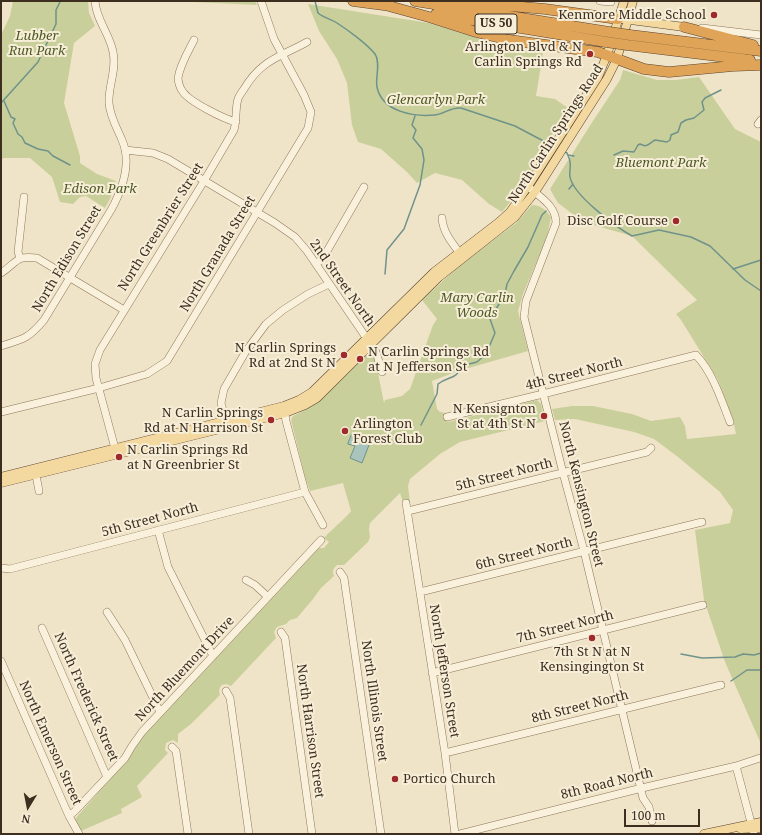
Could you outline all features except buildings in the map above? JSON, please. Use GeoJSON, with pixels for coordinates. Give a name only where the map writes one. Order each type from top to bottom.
{"type":"FeatureCollection","features":[{"type":"Feature","properties":{"kind":"highway","name":"US 50"},"geometry":{"type":"LineString","coordinates":[[353,1],[629,40],[761,62]]}},
{"type":"Feature","properties":{"kind":"highway","name":"US 50"},"geometry":{"type":"LineString","coordinates":[[415,1],[608,37]]}},
{"type":"Feature","properties":{"kind":"highway"},"geometry":{"type":"LineString","coordinates":[[454,1],[545,9],[623,19]]}},
{"type":"Feature","properties":{"kind":"highway"},"geometry":{"type":"LineString","coordinates":[[385,5],[429,16],[476,32],[509,40],[598,52],[644,69],[669,72],[761,65]]}},
{"type":"Feature","properties":{"kind":"highway"},"geometry":{"type":"LineString","coordinates":[[684,27],[761,47]]}},
{"type":"Feature","properties":{"kind":"highway","name":"US 50"},"geometry":{"type":"LineString","coordinates":[[629,40],[761,51]]}},
{"type":"Feature","properties":{"kind":"main road"},"geometry":{"type":"LineString","coordinates":[[623,19],[624,1]]}},
{"type":"Feature","properties":{"kind":"main road"},"geometry":{"type":"LineString","coordinates":[[623,19],[633,1]]}},
{"type":"Feature","properties":{"kind":"main road"},"geometry":{"type":"LineString","coordinates":[[623,19],[684,27]]}},
{"type":"Feature","properties":{"kind":"main road","name":"North Carlin Springs Road"},"geometry":{"type":"LineString","coordinates":[[1,477],[35,471],[116,452],[284,410],[312,392],[368,342],[434,272],[504,228],[516,217],[535,192],[607,79],[623,19]]}},
{"type":"Feature","properties":{"kind":"main road","name":"North Carlin Springs Road"},"geometry":{"type":"LineString","coordinates":[[461,254],[510,212],[612,57]]}},
{"type":"Feature","properties":{"kind":"main road","name":"North Carlin Springs Road"},"geometry":{"type":"LineString","coordinates":[[1,483],[35,471]]}},
{"type":"Feature","properties":{"kind":"main road"},"geometry":{"type":"LineString","coordinates":[[704,834],[726,830],[755,828],[761,822]]}},
{"type":"Feature","properties":{"kind":"street","name":"North Edison Street"},"geometry":{"type":"LineString","coordinates":[[1,346],[22,340],[34,332],[44,320],[111,210],[119,194],[125,176],[125,150],[113,120],[109,104],[110,88],[115,66],[114,52],[96,12],[95,1]]}},
{"type":"Feature","properties":{"kind":"street","name":"North Granada Street"},"geometry":{"type":"LineString","coordinates":[[1,412],[99,388],[147,374],[167,361],[308,128],[311,112],[304,95],[274,40],[261,1]]}},
{"type":"Feature","properties":{"kind":"street"},"geometry":{"type":"LineString","coordinates":[[600,1],[610,2]]}},
{"type":"Feature","properties":{"kind":"street"},"geometry":{"type":"LineString","coordinates":[[684,27],[761,35]]}},
{"type":"Feature","properties":{"kind":"street"},"geometry":{"type":"LineString","coordinates":[[194,40],[180,70],[178,80],[182,92],[226,120],[236,122]]}},
{"type":"Feature","properties":{"kind":"street","name":"North Greenbrier Street"},"geometry":{"type":"LineString","coordinates":[[116,452],[96,378],[94,364],[100,350],[234,130],[238,100],[249,81],[259,69],[281,54],[291,51],[308,42]]}},
{"type":"Feature","properties":{"kind":"street","name":"2nd Street North"},"geometry":{"type":"LineString","coordinates":[[125,150],[143,151],[168,159],[295,238],[316,264],[368,342]]}},
{"type":"Feature","properties":{"kind":"street","name":"North Kensington Street"},"geometry":{"type":"LineString","coordinates":[[528,186],[547,202],[556,215],[555,228],[526,301],[524,317],[584,551],[644,798],[649,807],[652,821]]}},
{"type":"Feature","properties":{"kind":"street"},"geometry":{"type":"LineString","coordinates":[[316,264],[323,258],[364,187]]}},
{"type":"Feature","properties":{"kind":"street"},"geometry":{"type":"LineString","coordinates":[[20,258],[18,252],[24,197]]}},
{"type":"Feature","properties":{"kind":"street"},"geometry":{"type":"LineString","coordinates":[[442,218],[443,227],[449,239],[461,254]]}},
{"type":"Feature","properties":{"kind":"street"},"geometry":{"type":"LineString","coordinates":[[1,274],[20,258],[37,258],[124,310]]}},
{"type":"Feature","properties":{"kind":"street"},"geometry":{"type":"LineString","coordinates":[[227,424],[222,403],[224,389],[246,351],[266,324],[283,310],[308,294],[328,284]]}},
{"type":"Feature","properties":{"kind":"street"},"geometry":{"type":"LineString","coordinates":[[368,342],[376,352],[382,372]]}},
{"type":"Feature","properties":{"kind":"street","name":"4th Street North"},"geometry":{"type":"LineString","coordinates":[[447,417],[696,355],[714,382],[730,422]]}},
{"type":"Feature","properties":{"kind":"street"},"geometry":{"type":"LineString","coordinates":[[284,410],[305,492],[323,525]]}},
{"type":"Feature","properties":{"kind":"street","name":"5th Street North"},"geometry":{"type":"LineString","coordinates":[[408,511],[647,452],[651,448]]}},
{"type":"Feature","properties":{"kind":"street"},"geometry":{"type":"LineString","coordinates":[[35,471],[39,491]]}},
{"type":"Feature","properties":{"kind":"street","name":"5th Street North"},"geometry":{"type":"LineString","coordinates":[[1,568],[10,569],[305,492]]}},
{"type":"Feature","properties":{"kind":"street","name":"North Jefferson Street"},"geometry":{"type":"LineString","coordinates":[[406,503],[445,753],[455,834]]}},
{"type":"Feature","properties":{"kind":"street","name":"6th Street North"},"geometry":{"type":"LineString","coordinates":[[420,592],[702,522]]}},
{"type":"Feature","properties":{"kind":"street"},"geometry":{"type":"LineString","coordinates":[[158,530],[168,567],[213,656]]}},
{"type":"Feature","properties":{"kind":"street","name":"North Bluemont Drive"},"geometry":{"type":"LineString","coordinates":[[69,816],[125,758],[142,732],[160,712],[322,540]]}},
{"type":"Feature","properties":{"kind":"street","name":"North Illinois Street"},"geometry":{"type":"LineString","coordinates":[[340,572],[344,578],[380,834]]}},
{"type":"Feature","properties":{"kind":"street"},"geometry":{"type":"LineString","coordinates":[[246,580],[255,585],[268,597]]}},
{"type":"Feature","properties":{"kind":"street","name":"7th Street North"},"geometry":{"type":"LineString","coordinates":[[432,673],[703,605]]}},
{"type":"Feature","properties":{"kind":"street"},"geometry":{"type":"LineString","coordinates":[[106,612],[125,640],[160,712]]}},
{"type":"Feature","properties":{"kind":"street","name":"North Frederick Street"},"geometry":{"type":"LineString","coordinates":[[42,628],[107,777]]}},
{"type":"Feature","properties":{"kind":"street","name":"North Harrison Street"},"geometry":{"type":"LineString","coordinates":[[281,632],[284,638],[312,834]]}},
{"type":"Feature","properties":{"kind":"street","name":"North Emerson Street"},"geometry":{"type":"LineString","coordinates":[[1,661],[69,816],[79,834]]}},
{"type":"Feature","properties":{"kind":"street","name":"8th Street North"},"geometry":{"type":"LineString","coordinates":[[445,753],[721,685]]}},
{"type":"Feature","properties":{"kind":"street"},"geometry":{"type":"LineString","coordinates":[[226,691],[230,698],[249,834]]}},
{"type":"Feature","properties":{"kind":"street"},"geometry":{"type":"LineString","coordinates":[[172,747],[176,751],[188,834]]}},
{"type":"Feature","properties":{"kind":"street","name":"8th Road North"},"geometry":{"type":"LineString","coordinates":[[460,834],[736,766],[760,758]]}},
{"type":"Feature","properties":{"kind":"street"},"geometry":{"type":"LineString","coordinates":[[736,766],[755,828]]}},
{"type":"Feature","properties":{"kind":"green space","name":"Lubber Run Park"},"geometry":{"type":"Polygon","coordinates":[[[13,1],[88,1],[89,13],[95,26],[74,43],[64,103],[80,156],[80,163],[97,174],[116,181],[110,199],[105,208],[86,196],[80,197],[73,204],[60,202],[52,177],[30,158],[4,158],[1,160],[1,35],[10,16],[13,1]]]}},
{"type":"Feature","properties":{"kind":"green space"},"geometry":{"type":"Polygon","coordinates":[[[188,1],[255,1],[257,5],[193,2],[188,1]]]}},
{"type":"Feature","properties":{"kind":"green space","name":"Glencarlyn Park"},"geometry":{"type":"Polygon","coordinates":[[[308,4],[429,23],[497,44],[543,53],[536,96],[555,99],[568,108],[519,191],[502,212],[489,204],[462,180],[435,173],[417,183],[381,149],[358,142],[352,125],[347,83],[337,59],[319,31],[308,4]]]}},
{"type":"Feature","properties":{"kind":"green space","name":"Bluemont Park"},"geometry":{"type":"Polygon","coordinates":[[[623,70],[657,80],[676,80],[699,77],[735,129],[761,142],[761,744],[725,662],[704,600],[695,530],[730,523],[733,510],[720,492],[654,439],[634,432],[575,419],[555,420],[552,409],[572,406],[593,406],[632,414],[651,421],[680,417],[685,426],[687,439],[736,434],[733,420],[718,380],[676,314],[697,300],[632,236],[583,222],[558,203],[550,189],[620,80],[623,70]]]}},
{"type":"Feature","properties":{"kind":"green space","name":"Mary Carlin Woods"},"geometry":{"type":"Polygon","coordinates":[[[532,205],[543,208],[551,217],[547,237],[523,294],[518,311],[528,351],[458,371],[432,381],[437,409],[440,412],[446,413],[448,422],[537,400],[541,404],[545,421],[460,442],[440,454],[410,479],[408,486],[410,502],[403,502],[400,493],[370,523],[370,537],[368,542],[344,565],[336,566],[333,571],[334,576],[321,588],[297,618],[277,627],[274,632],[276,638],[231,686],[225,684],[220,687],[220,695],[191,724],[178,734],[178,743],[173,740],[166,743],[165,750],[168,753],[137,786],[142,797],[121,809],[122,813],[81,831],[75,819],[119,769],[145,734],[319,548],[324,548],[329,542],[324,538],[351,511],[343,483],[310,491],[305,477],[291,420],[293,416],[304,411],[323,397],[369,354],[375,358],[384,403],[385,400],[402,396],[410,389],[433,325],[437,319],[422,300],[459,266],[516,223],[532,205]]]}},
{"type":"Feature","properties":{"kind":"water"},"geometry":{"type":"Polygon","coordinates":[[[352,434],[358,437],[357,440],[369,445],[362,463],[350,458],[355,446],[348,444],[352,434]]]}},
{"type":"Feature","properties":{"kind":"waterway"},"geometry":{"type":"LineString","coordinates":[[315,1],[318,13],[346,29],[375,54],[378,62],[377,87],[385,102],[392,107],[409,114],[418,115],[435,115],[461,108],[515,126],[551,145]]}},
{"type":"Feature","properties":{"kind":"waterway"},"geometry":{"type":"LineString","coordinates":[[1,103],[38,62],[56,24],[56,10],[60,2]]}},
{"type":"Feature","properties":{"kind":"waterway"},"geometry":{"type":"LineString","coordinates":[[614,155],[623,151],[634,152],[638,145],[640,144],[646,146],[655,140],[667,142],[670,140],[671,135],[678,132],[681,123],[694,118],[704,110],[702,102],[705,98],[721,90]]}},
{"type":"Feature","properties":{"kind":"waterway"},"geometry":{"type":"LineString","coordinates":[[4,101],[11,117],[15,119],[13,123],[18,134],[22,137],[25,143],[38,149],[48,151],[53,156],[70,165]]}},
{"type":"Feature","properties":{"kind":"waterway"},"geometry":{"type":"LineString","coordinates":[[385,274],[387,250],[404,229],[420,185],[424,160],[422,149],[413,138],[416,130],[412,125],[415,116]]}},
{"type":"Feature","properties":{"kind":"waterway"},"geometry":{"type":"LineString","coordinates":[[565,152],[570,160],[570,177],[579,193],[596,210],[616,226],[632,236],[659,230],[691,237],[710,246],[745,280],[761,291]]}},
{"type":"Feature","properties":{"kind":"waterway"},"geometry":{"type":"LineString","coordinates":[[568,155],[574,156]]}},
{"type":"Feature","properties":{"kind":"waterway"},"geometry":{"type":"LineString","coordinates":[[569,189],[573,184]]}},
{"type":"Feature","properties":{"kind":"waterway"},"geometry":{"type":"LineString","coordinates":[[421,425],[437,394],[438,384],[455,376],[461,366],[477,362],[486,354],[495,333],[490,319],[505,294],[507,284],[528,247],[542,215],[546,211]]}},
{"type":"Feature","properties":{"kind":"waterway"},"geometry":{"type":"LineString","coordinates":[[733,269],[761,260]]}},
{"type":"Feature","properties":{"kind":"waterway"},"geometry":{"type":"LineString","coordinates":[[681,654],[702,658],[735,657],[743,654],[754,655],[761,653]]}},
{"type":"Feature","properties":{"kind":"waterway"},"geometry":{"type":"LineString","coordinates":[[731,681],[747,670],[761,670]]}},
{"type":"Feature","properties":{"kind":"place","name":"Kenmore Middle School"},"geometry":{"type":"Point","coordinates":[714,15]}},
{"type":"Feature","properties":{"kind":"place","name":"Arlington Blvd & N Carlin Springs Rd"},"geometry":{"type":"Point","coordinates":[590,54]}},
{"type":"Feature","properties":{"kind":"place","name":"Disc Golf Course"},"geometry":{"type":"Point","coordinates":[676,221]}},
{"type":"Feature","properties":{"kind":"place","name":"N Carlin Springs Rd at 2nd St N"},"geometry":{"type":"Point","coordinates":[344,355]}},
{"type":"Feature","properties":{"kind":"place","name":"N Carlin Springs Rd at N Jefferson St"},"geometry":{"type":"Point","coordinates":[360,359]}},
{"type":"Feature","properties":{"kind":"place","name":"N Kensignton St at 4th St N"},"geometry":{"type":"Point","coordinates":[544,416]}},
{"type":"Feature","properties":{"kind":"place","name":"N Carlin Springs Rd at N Harrison St"},"geometry":{"type":"Point","coordinates":[271,420]}},
{"type":"Feature","properties":{"kind":"place","name":"Arlington Forest Club"},"geometry":{"type":"Point","coordinates":[345,431]}},
{"type":"Feature","properties":{"kind":"place","name":"N Carlin Springs Rd at N Greenbrier St"},"geometry":{"type":"Point","coordinates":[119,457]}},
{"type":"Feature","properties":{"kind":"place","name":"7th St N at N Kensingington St"},"geometry":{"type":"Point","coordinates":[592,638]}},
{"type":"Feature","properties":{"kind":"place","name":"Portico Church"},"geometry":{"type":"Point","coordinates":[395,779]}},
{"type":"Feature","properties":{"kind":"park label","name":"Edison Park"},"geometry":{"type":"Point","coordinates":[100,189]}}]}
